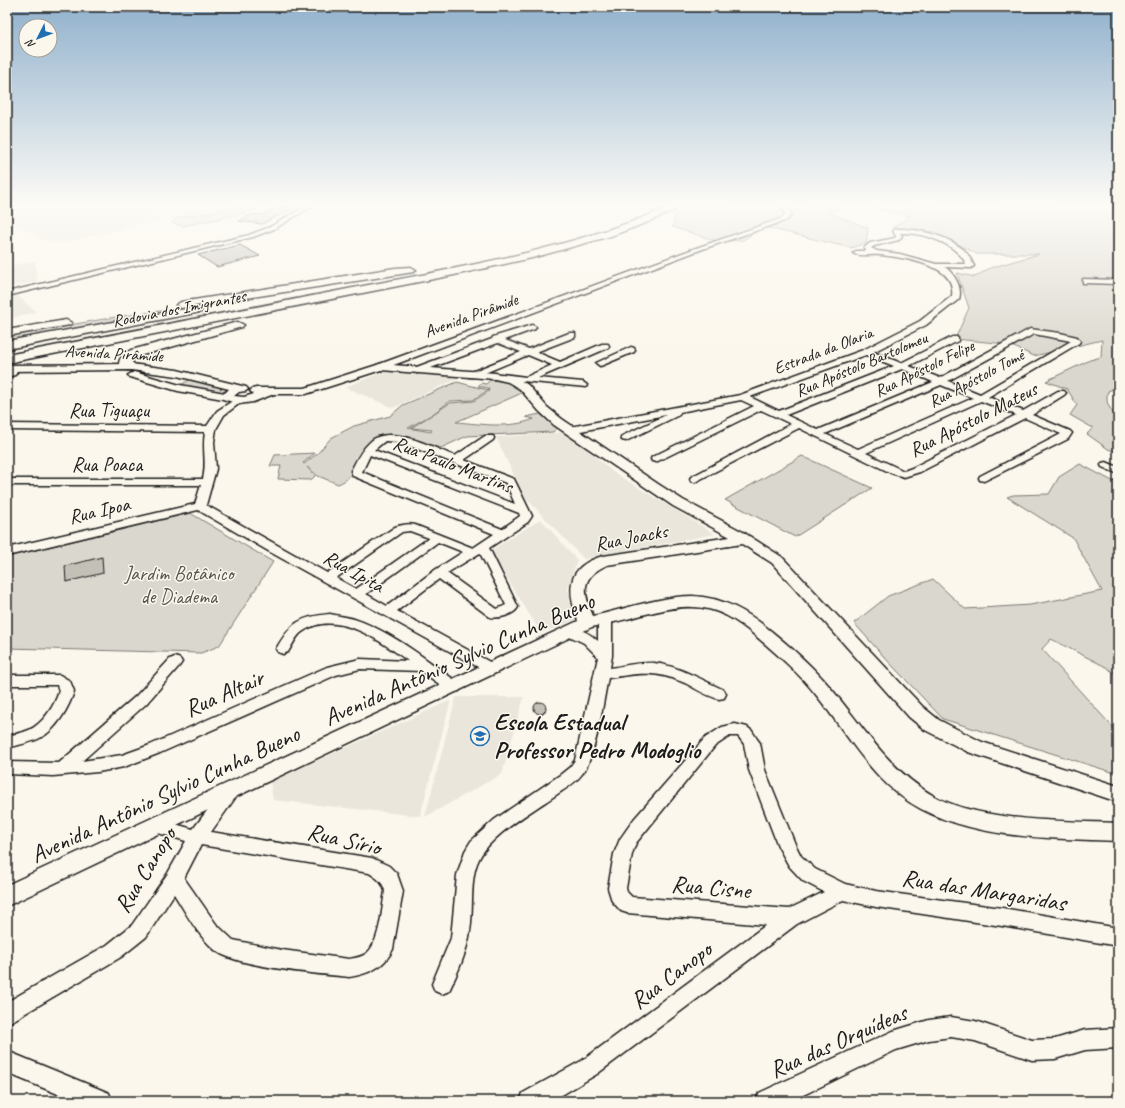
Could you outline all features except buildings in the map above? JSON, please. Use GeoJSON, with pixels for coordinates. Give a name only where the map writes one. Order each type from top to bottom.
{"type":"FeatureCollection","features":[{"type":"Feature","properties":{"kind":"highway","name":"Rodovia dos Imigrantes"},"geometry":{"type":"LineString","coordinates":[[7,345],[411,270],[493,257]]}},
{"type":"Feature","properties":{"kind":"highway","name":"Rodovia dos Imigrantes"},"geometry":{"type":"LineString","coordinates":[[7,359],[439,275],[507,257]]}},
{"type":"Feature","properties":{"kind":"highway"},"geometry":{"type":"LineString","coordinates":[[134,372],[125,364],[125,361],[129,356],[141,350],[309,307],[482,270],[514,257]]}},
{"type":"Feature","properties":{"kind":"highway"},"geometry":{"type":"LineString","coordinates":[[93,318],[395,271],[411,270]]}},
{"type":"Feature","properties":{"kind":"highway"},"geometry":{"type":"LineString","coordinates":[[7,333],[77,321]]}},
{"type":"Feature","properties":{"kind":"main road"},"geometry":{"type":"LineString","coordinates":[[242,389],[232,392],[231,399],[250,399],[256,393],[306,392],[380,367],[502,377],[526,383],[544,409],[570,430],[672,499],[766,552],[777,560],[916,712],[932,725],[975,747],[1118,794]]}},
{"type":"Feature","properties":{"kind":"main road","name":"Avenida Pirâmide"},"geometry":{"type":"LineString","coordinates":[[8,371],[134,372],[175,382],[182,380],[184,377],[178,373],[242,389],[252,389],[256,393]]}},
{"type":"Feature","properties":{"kind":"main road","name":"Avenida Pirâmide"},"geometry":{"type":"LineString","coordinates":[[134,372],[178,388],[231,399]]}},
{"type":"Feature","properties":{"kind":"main road","name":"Rua Joacks"},"geometry":{"type":"LineString","coordinates":[[588,624],[579,604],[578,591],[580,575],[592,565],[603,561],[743,539]]}},
{"type":"Feature","properties":{"kind":"main road","name":"Avenida Antônio Sylvio Cunha Bueno"},"geometry":{"type":"LineString","coordinates":[[7,896],[588,624],[676,602],[707,601],[736,613],[754,626],[804,669],[823,691],[867,750],[888,772],[910,791],[929,803],[952,812],[983,821],[1043,828],[1118,832]]}},
{"type":"Feature","properties":{"kind":"street"},"geometry":{"type":"LineString","coordinates":[[7,294],[167,257]]}},
{"type":"Feature","properties":{"kind":"street","name":"Avenida Pirâmide"},"geometry":{"type":"LineString","coordinates":[[380,367],[682,257]]}},
{"type":"Feature","properties":{"kind":"street","name":"Estrada da Olaria"},"geometry":{"type":"LineString","coordinates":[[570,430],[742,397],[866,352],[923,323],[956,297],[954,284],[943,269],[905,257]]}},
{"type":"Feature","properties":{"kind":"street"},"geometry":{"type":"LineString","coordinates":[[923,257],[947,265]]}},
{"type":"Feature","properties":{"kind":"street"},"geometry":{"type":"LineString","coordinates":[[935,266],[971,266],[966,257]]}},
{"type":"Feature","properties":{"kind":"street"},"geometry":{"type":"LineString","coordinates":[[1086,281],[1118,282]]}},
{"type":"Feature","properties":{"kind":"street"},"geometry":{"type":"LineString","coordinates":[[417,370],[532,327]]}},
{"type":"Feature","properties":{"kind":"street"},"geometry":{"type":"LineString","coordinates":[[478,331],[559,365]]}},
{"type":"Feature","properties":{"kind":"street","name":"Rua Apóstolo Felipe"},"geometry":{"type":"LineString","coordinates":[[816,434],[940,382],[1033,331],[1044,331]]}},
{"type":"Feature","properties":{"kind":"street","name":"Rua Apóstolo Tomé"},"geometry":{"type":"LineString","coordinates":[[857,453],[980,398],[1076,342],[1067,337],[1044,331]]}},
{"type":"Feature","properties":{"kind":"street"},"geometry":{"type":"LineString","coordinates":[[472,375],[572,336]]}},
{"type":"Feature","properties":{"kind":"street","name":"Rua Apóstolo Bartolomeu"},"geometry":{"type":"LineString","coordinates":[[777,415],[900,367],[955,339]]}},
{"type":"Feature","properties":{"kind":"street"},"geometry":{"type":"LineString","coordinates":[[526,383],[559,365],[602,347],[618,355]]}},
{"type":"Feature","properties":{"kind":"street"},"geometry":{"type":"LineString","coordinates":[[600,363],[631,350]]}},
{"type":"Feature","properties":{"kind":"street"},"geometry":{"type":"LineString","coordinates":[[866,352],[900,367],[1067,433],[1064,437],[984,478]]}},
{"type":"Feature","properties":{"kind":"street"},"geometry":{"type":"LineString","coordinates":[[526,383],[524,384],[541,381],[583,385]]}},
{"type":"Feature","properties":{"kind":"street","name":"Rua Apóstolo Mateus"},"geometry":{"type":"LineString","coordinates":[[857,453],[902,473],[916,470],[1024,415],[1061,393]]}},
{"type":"Feature","properties":{"kind":"street"},"geometry":{"type":"LineString","coordinates":[[742,397],[857,453]]}},
{"type":"Feature","properties":{"kind":"street"},"geometry":{"type":"LineString","coordinates":[[200,506],[208,482],[211,464],[209,441],[210,429],[231,399]]}},
{"type":"Feature","properties":{"kind":"street"},"geometry":{"type":"LineString","coordinates":[[626,438],[690,406]]}},
{"type":"Feature","properties":{"kind":"street"},"geometry":{"type":"LineString","coordinates":[[656,459],[760,407]]}},
{"type":"Feature","properties":{"kind":"street"},"geometry":{"type":"LineString","coordinates":[[695,479],[797,424]]}},
{"type":"Feature","properties":{"kind":"street","name":"Rua Tiguaçu"},"geometry":{"type":"LineString","coordinates":[[7,427],[210,429]]}},
{"type":"Feature","properties":{"kind":"street"},"geometry":{"type":"LineString","coordinates":[[388,612],[439,573],[503,534],[524,520],[526,516],[510,481],[393,437],[376,440],[356,471],[361,476],[503,534]]}},
{"type":"Feature","properties":{"kind":"street"},"geometry":{"type":"LineString","coordinates":[[456,460],[489,438]]}},
{"type":"Feature","properties":{"kind":"street","name":"Rua Paulo Martins"},"geometry":{"type":"LineString","coordinates":[[368,451],[524,510]]}},
{"type":"Feature","properties":{"kind":"street"},"geometry":{"type":"LineString","coordinates":[[1106,465],[1118,471]]}},
{"type":"Feature","properties":{"kind":"street","name":"Rua Poaca"},"geometry":{"type":"LineString","coordinates":[[7,482],[208,482]]}},
{"type":"Feature","properties":{"kind":"street","name":"Rua Ipoa"},"geometry":{"type":"LineString","coordinates":[[7,552],[200,506]]}},
{"type":"Feature","properties":{"kind":"street","name":"Rua Ipita"},"geometry":{"type":"LineString","coordinates":[[200,506],[492,669]]}},
{"type":"Feature","properties":{"kind":"street"},"geometry":{"type":"LineString","coordinates":[[328,578],[403,528],[411,527],[478,550],[512,607],[495,614],[439,573]]}},
{"type":"Feature","properties":{"kind":"street"},"geometry":{"type":"LineString","coordinates":[[357,594],[438,537]]}},
{"type":"Feature","properties":{"kind":"street"},"geometry":{"type":"LineString","coordinates":[[283,649],[288,637],[300,626],[317,619],[328,618],[343,620],[358,625],[392,644],[454,687]]}},
{"type":"Feature","properties":{"kind":"street"},"geometry":{"type":"LineString","coordinates":[[588,624],[589,640],[604,656]]}},
{"type":"Feature","properties":{"kind":"street"},"geometry":{"type":"LineString","coordinates":[[442,984],[454,958],[460,938],[467,873],[471,856],[481,841],[494,830],[566,780],[576,771],[582,762],[602,674],[604,656],[588,624]]}},
{"type":"Feature","properties":{"kind":"street"},"geometry":{"type":"LineString","coordinates":[[63,769],[141,700],[175,662]]}},
{"type":"Feature","properties":{"kind":"street","name":"Rua Altair"},"geometry":{"type":"LineString","coordinates":[[7,768],[63,769],[98,766],[124,761],[155,749],[332,671],[347,666],[376,664],[424,666]]}},
{"type":"Feature","properties":{"kind":"street"},"geometry":{"type":"LineString","coordinates":[[602,674],[646,668],[659,670],[675,675],[719,694]]}},
{"type":"Feature","properties":{"kind":"street"},"geometry":{"type":"LineString","coordinates":[[7,680],[60,680],[65,682],[67,686],[66,696],[47,725],[29,737],[7,742]]}},
{"type":"Feature","properties":{"kind":"street","name":"Rua das Margaridas"},"geometry":{"type":"LineString","coordinates":[[628,905],[618,894],[617,888],[623,854],[630,839],[640,824],[710,742],[727,731],[735,730],[742,731],[747,735],[752,743],[757,770],[787,846],[795,861],[809,875],[842,892],[876,899],[1002,917],[1118,937]]}},
{"type":"Feature","properties":{"kind":"street","name":"Rua Canopo"},"geometry":{"type":"LineString","coordinates":[[7,1014],[26,1001],[114,951],[139,931],[174,879],[197,837],[233,790]]}},
{"type":"Feature","properties":{"kind":"street","name":"Rua Sírio"},"geometry":{"type":"LineString","coordinates":[[157,826],[197,837],[372,866],[383,872],[391,880],[394,891],[383,949],[373,960],[362,966],[348,968],[244,953],[224,947],[208,928],[174,879]]}},
{"type":"Feature","properties":{"kind":"street","name":"Rua Canopo"},"geometry":{"type":"LineString","coordinates":[[531,1101],[590,1067],[790,918],[842,892]]}},
{"type":"Feature","properties":{"kind":"street","name":"Rua Cisne"},"geometry":{"type":"LineString","coordinates":[[628,905],[790,918]]}},
{"type":"Feature","properties":{"kind":"street","name":"Rua das Orquídeas"},"geometry":{"type":"LineString","coordinates":[[767,1101],[893,1041],[929,1030],[952,1027],[975,1031],[1032,1050],[1055,1049],[1085,1040],[1118,1038]]}},
{"type":"Feature","properties":{"kind":"street"},"geometry":{"type":"LineString","coordinates":[[7,1062],[101,1101]]}},
{"type":"Feature","properties":{"kind":"shaded area"},"geometry":{"type":"Polygon","coordinates":[[[35,261],[37,282],[7,287],[7,266],[35,261]]]}},
{"type":"Feature","properties":{"kind":"shaded area"},"geometry":{"type":"Polygon","coordinates":[[[16,294],[36,312],[7,319],[7,296],[16,294]]]}},
{"type":"Feature","properties":{"kind":"shaded area"},"geometry":{"type":"Polygon","coordinates":[[[383,372],[405,372],[459,378],[393,408],[345,387],[383,372]]]}},
{"type":"Feature","properties":{"kind":"shaded area"},"geometry":{"type":"Polygon","coordinates":[[[567,432],[613,472],[715,534],[584,559],[523,495],[496,437],[567,432]]]}},
{"type":"Feature","properties":{"kind":"shaded area"},"geometry":{"type":"Polygon","coordinates":[[[541,519],[577,560],[568,589],[578,619],[541,633],[490,551],[541,519]]]}},
{"type":"Feature","properties":{"kind":"shaded area","name":"Escola Estadual Professor Pedro Modoglio"},"geometry":{"type":"Polygon","coordinates":[[[456,697],[524,697],[502,774],[425,817],[456,697]]]}},
{"type":"Feature","properties":{"kind":"shaded area"},"geometry":{"type":"Polygon","coordinates":[[[451,700],[420,816],[273,800],[270,782],[451,700]]]}},
{"type":"Feature","properties":{"kind":"green space"},"geometry":{"type":"Polygon","coordinates":[[[1030,257],[1118,257],[1118,272],[1114,273],[1118,276],[1118,387],[1108,391],[1107,400],[1109,407],[1118,423],[1118,453],[1108,449],[1087,434],[1093,428],[1070,415],[1077,405],[1067,389],[1046,381],[1090,360],[1101,357],[1102,340],[1034,356],[1007,344],[955,339],[969,308],[957,273],[975,277],[990,268],[1030,257]]]}},
{"type":"Feature","properties":{"kind":"green space"},"geometry":{"type":"Polygon","coordinates":[[[233,301],[7,343],[7,335],[116,317],[233,301]]]}},
{"type":"Feature","properties":{"kind":"green space"},"geometry":{"type":"Polygon","coordinates":[[[192,378],[227,389],[222,393],[179,386],[192,378]]]}},
{"type":"Feature","properties":{"kind":"green space"},"geometry":{"type":"Polygon","coordinates":[[[490,380],[510,382],[522,393],[456,422],[485,425],[505,425],[525,422],[534,419],[526,417],[540,414],[557,428],[553,432],[467,436],[441,448],[426,445],[406,438],[415,438],[390,434],[377,436],[368,444],[365,452],[349,477],[338,484],[318,476],[307,467],[315,476],[311,480],[278,479],[281,466],[270,466],[275,455],[315,453],[303,463],[304,464],[318,453],[331,438],[354,426],[390,416],[403,405],[457,382],[488,390],[473,400],[450,401],[434,413],[450,403],[474,401],[489,391],[488,388],[478,386],[481,383],[486,384],[490,380]],[[432,415],[408,428],[431,432],[432,430],[411,428],[432,415]]]}},
{"type":"Feature","properties":{"kind":"green space"},"geometry":{"type":"Polygon","coordinates":[[[802,456],[872,488],[795,537],[725,500],[802,456]]]}},
{"type":"Feature","properties":{"kind":"green space"},"geometry":{"type":"Polygon","coordinates":[[[1080,464],[1118,484],[1118,676],[1106,667],[1051,639],[1042,649],[1118,733],[1118,774],[943,719],[854,623],[888,596],[933,579],[965,609],[1030,605],[1102,591],[1073,538],[1007,497],[1013,495],[1049,494],[1059,477],[1080,464]]]}},
{"type":"Feature","properties":{"kind":"green space","name":"Jardim Botânico de Diadema"},"geometry":{"type":"Polygon","coordinates":[[[190,513],[273,562],[219,646],[201,653],[7,648],[7,557],[190,513]]]}},
{"type":"Feature","properties":{"kind":"place","name":"Escola Estadual Professor Pedro Modoglio"},"geometry":{"type":"Point","coordinates":[480,736]}}]}
